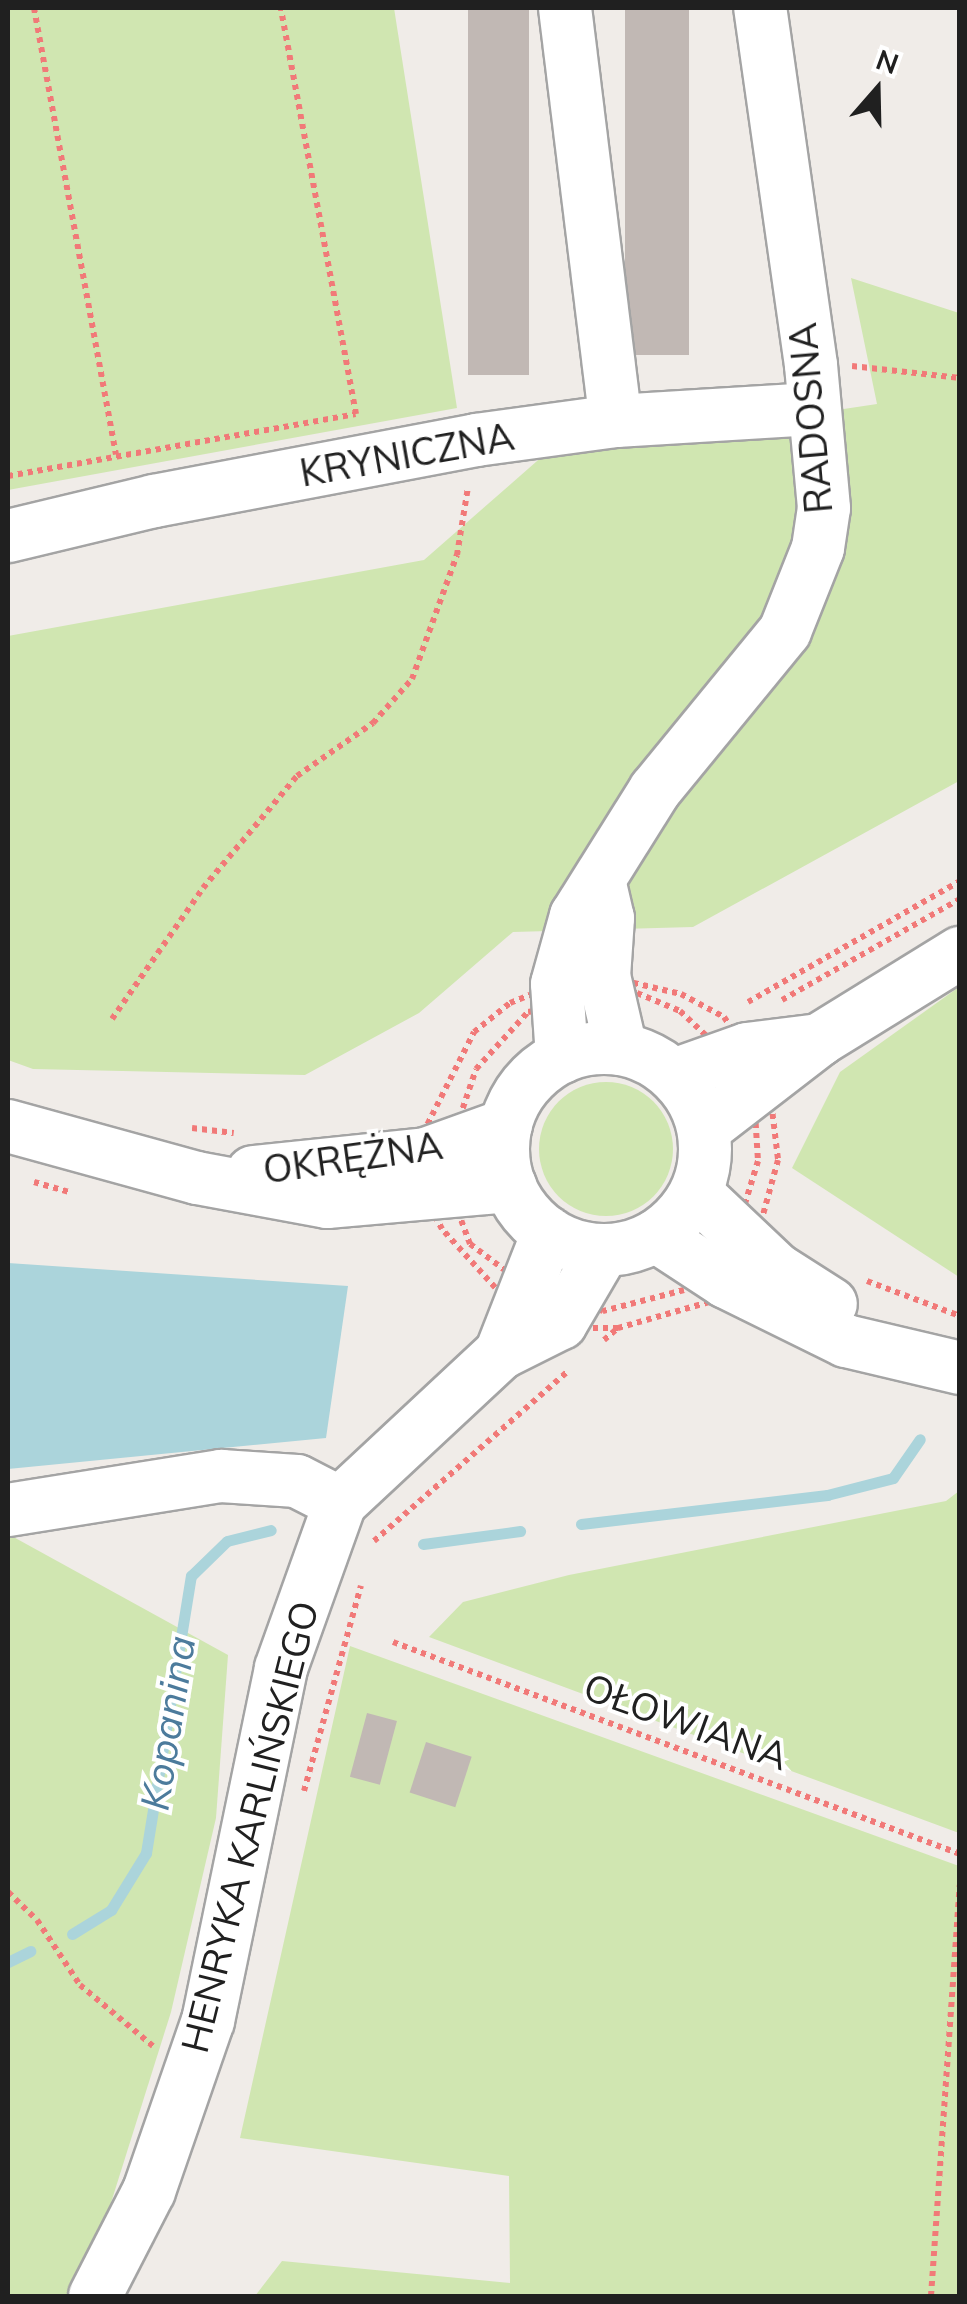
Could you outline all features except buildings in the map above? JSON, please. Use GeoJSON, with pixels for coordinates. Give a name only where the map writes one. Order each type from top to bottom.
{"type":"FeatureCollection","features":[{"type":"Feature","properties":{"kind":"street"},"geometry":{"type":"LineString","coordinates":[[566,8],[616,421]]}},
{"type":"Feature","properties":{"kind":"street","name":"RADOSNA"},"geometry":{"type":"LineString","coordinates":[[562,1057],[581,980],[576,916],[600,884],[656,790],[785,631],[818,548],[824,508],[812,387],[760,8]]}},
{"type":"Feature","properties":{"kind":"street","name":"KRYNICZNA"},"geometry":{"type":"LineString","coordinates":[[8,536],[154,501],[476,440],[616,421],[812,387]]}},
{"type":"Feature","properties":{"kind":"street"},"geometry":{"type":"LineString","coordinates":[[674,1075],[744,1035],[819,1040],[960,954]]}},
{"type":"Feature","properties":{"kind":"street","name":"RADOSNA"},"geometry":{"type":"LineString","coordinates":[[581,980],[621,1049]]}},
{"type":"Feature","properties":{"kind":"street"},"geometry":{"type":"LineString","coordinates":[[704,1129],[744,1035]]}},
{"type":"Feature","properties":{"kind":"street"},"geometry":{"type":"LineString","coordinates":[[621,1049],[674,1075],[704,1129],[706,1161],[696,1193],[656,1236],[603,1251],[548,1233],[510,1186],[506,1126],[517,1097],[562,1057],[621,1049]]}},
{"type":"Feature","properties":{"kind":"street","name":"OKRĘŻNA"},"geometry":{"type":"LineString","coordinates":[[8,1126],[197,1178],[327,1202],[425,1144],[506,1126]]}},
{"type":"Feature","properties":{"kind":"street","name":"OKRĘŻNA"},"geometry":{"type":"LineString","coordinates":[[425,1144],[510,1186]]}},
{"type":"Feature","properties":{"kind":"street"},"geometry":{"type":"LineString","coordinates":[[696,1193],[740,1265]]}},
{"type":"Feature","properties":{"kind":"street","name":"HENRYKA KARLIŃSKIEGO"},"geometry":{"type":"LineString","coordinates":[[548,1233],[562,1337]]}},
{"type":"Feature","properties":{"kind":"street"},"geometry":{"type":"LineString","coordinates":[[656,1236],[802,1288],[941,1363]]}},
{"type":"Feature","properties":{"kind":"street","name":"HENRYKA KARLIŃSKIEGO"},"geometry":{"type":"LineString","coordinates":[[95,2296],[148,2191],[227,1951],[281,1668],[340,1503],[501,1353],[562,1337],[603,1251]]}},
{"type":"Feature","properties":{"kind":"street"},"geometry":{"type":"LineString","coordinates":[[8,1510],[221,1476],[297,1481],[340,1503]]}},
{"type":"Feature","properties":{"kind":"path"},"geometry":{"type":"LineString","coordinates":[[34,8],[116,455]]}},
{"type":"Feature","properties":{"kind":"path"},"geometry":{"type":"LineString","coordinates":[[8,476],[356,414],[281,8]]}},
{"type":"Feature","properties":{"kind":"path"},"geometry":{"type":"LineString","coordinates":[[812,387],[895,366],[960,378]]}},
{"type":"Feature","properties":{"kind":"path"},"geometry":{"type":"LineString","coordinates":[[112,1019],[202,888],[297,776],[373,722],[412,679],[457,554],[476,440]]}},
{"type":"Feature","properties":{"kind":"path"},"geometry":{"type":"LineString","coordinates":[[744,1035],[960,881]]}},
{"type":"Feature","properties":{"kind":"path"},"geometry":{"type":"LineString","coordinates":[[744,1035],[960,899]]}},
{"type":"Feature","properties":{"kind":"path"},"geometry":{"type":"LineString","coordinates":[[368,1560],[373,1542],[562,1337],[618,1328],[709,1302],[740,1265],[778,1160],[744,1035],[682,994],[581,980],[510,1003],[474,1032],[425,1144],[442,1230],[502,1295],[562,1337],[618,1328]]}},
{"type":"Feature","properties":{"kind":"path"},"geometry":{"type":"LineString","coordinates":[[172,1124],[239,1134]]}},
{"type":"Feature","properties":{"kind":"path"},"geometry":{"type":"LineString","coordinates":[[301,1802],[362,1579]]}},
{"type":"Feature","properties":{"kind":"path","name":"OŁOWIANA"},"geometry":{"type":"LineString","coordinates":[[393,1642],[960,1854]]}},
{"type":"Feature","properties":{"kind":"path"},"geometry":{"type":"LineString","coordinates":[[931,2296],[960,1885]]}},
{"type":"Feature","properties":{"kind":"path"},"geometry":{"type":"LineString","coordinates":[[8,1892],[37,1920],[80,1985],[188,2077]]}},
{"type":"Feature","properties":{"kind":"green space"},"geometry":{"type":"Polygon","coordinates":[[[8,8],[394,8],[457,408],[8,490],[8,8]]]}},
{"type":"Feature","properties":{"kind":"green space"},"geometry":{"type":"Polygon","coordinates":[[[851,278],[959,313],[959,781],[693,927],[513,932],[419,1013],[305,1075],[33,1069],[8,1060],[8,636],[424,560],[545,454],[877,404],[851,278]]]}},
{"type":"Feature","properties":{"kind":"green space"},"geometry":{"type":"Polygon","coordinates":[[[959,987],[959,1277],[792,1168],[840,1072],[959,987]]]}},
{"type":"Feature","properties":{"kind":"green space"},"geometry":{"type":"Polygon","coordinates":[[[606,1082],[631,1087],[653,1102],[668,1124],[673,1149],[668,1174],[653,1196],[631,1211],[606,1216],[581,1211],[559,1196],[544,1174],[539,1149],[544,1124],[559,1102],[581,1087],[606,1082]]]}},
{"type":"Feature","properties":{"kind":"green space"},"geometry":{"type":"Polygon","coordinates":[[[959,1491],[959,1833],[429,1637],[463,1602],[569,1575],[946,1501],[959,1491]]]}},
{"type":"Feature","properties":{"kind":"green space"},"geometry":{"type":"Polygon","coordinates":[[[8,1534],[228,1655],[216,1818],[171,2012],[87,2279],[72,2296],[8,2296],[8,1534]]]}},
{"type":"Feature","properties":{"kind":"green space"},"geometry":{"type":"Polygon","coordinates":[[[350,1646],[959,1866],[959,2296],[255,2296],[282,2261],[510,2283],[509,2176],[240,2138],[350,1646]]]}},
{"type":"Feature","properties":{"kind":"water"},"geometry":{"type":"Polygon","coordinates":[[[8,1263],[348,1286],[326,1438],[8,1469],[8,1263]]]}},
{"type":"Feature","properties":{"kind":"waterway","name":"Kopanina"},"geometry":{"type":"LineString","coordinates":[[581,1524],[827,1495],[893,1478],[920,1439]]}},
{"type":"Feature","properties":{"kind":"waterway","name":"Kopanina"},"geometry":{"type":"LineString","coordinates":[[72,1934],[111,1910],[146,1853],[191,1576],[227,1541],[271,1530]]}},
{"type":"Feature","properties":{"kind":"waterway","name":"Kopanina"},"geometry":{"type":"LineString","coordinates":[[423,1544],[520,1531]]}},
{"type":"Feature","properties":{"kind":"waterway","name":"Kopanina"},"geometry":{"type":"LineString","coordinates":[[8,1962],[31,1951]]}}]}
